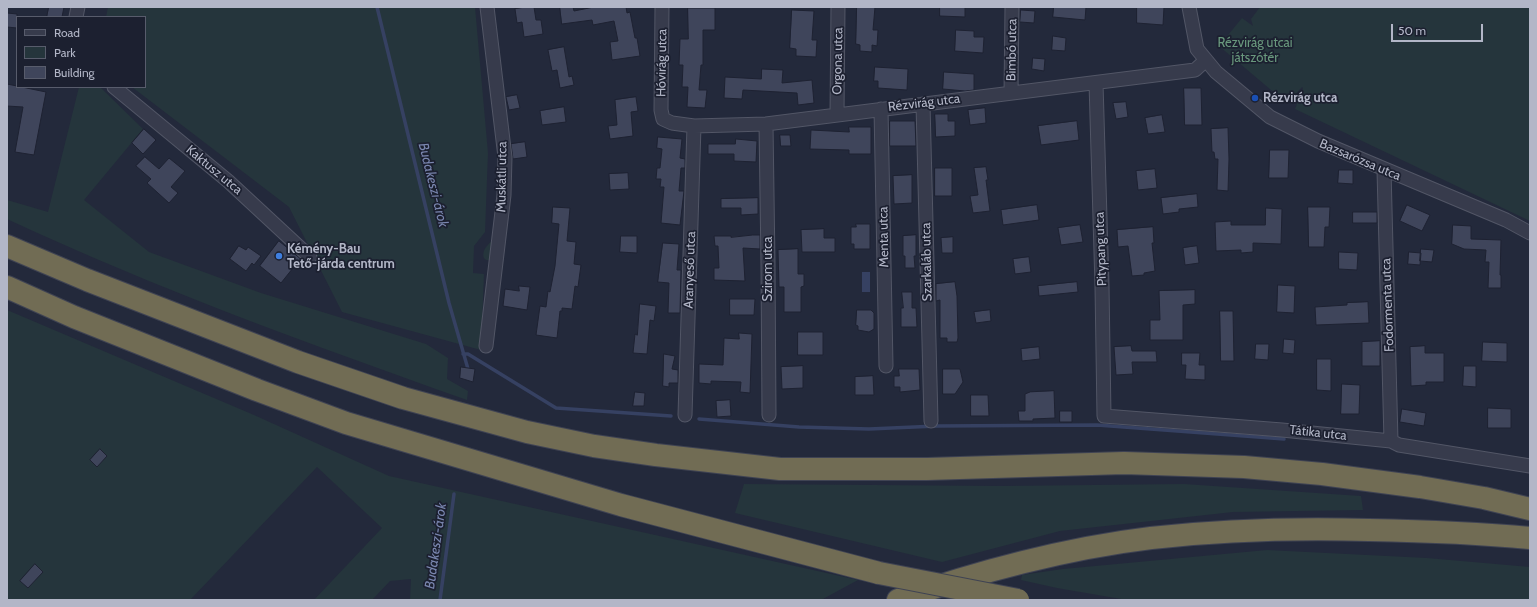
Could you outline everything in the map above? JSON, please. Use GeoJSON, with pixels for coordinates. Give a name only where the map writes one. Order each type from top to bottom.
{"type":"FeatureCollection","features":[{"type":"Feature","properties":{"kind":"highway"},"geometry":{"type":"LineString","coordinates":[[7,246],[88,280],[298,362],[403,398],[527,432],[594,446],[656,455],[780,469],[927,469],[1124,463],[1244,467],[1322,474],[1420,487],[1484,498],[1530,509]]}},
{"type":"Feature","properties":{"kind":"highway"},"geometry":{"type":"LineString","coordinates":[[7,287],[74,317],[257,390],[354,425],[621,505],[879,573],[1018,600]]}},
{"type":"Feature","properties":{"kind":"highway"},"geometry":{"type":"LineString","coordinates":[[7,294],[74,317]]}},
{"type":"Feature","properties":{"kind":"highway"},"geometry":{"type":"LineString","coordinates":[[898,600],[931,588],[1025,563],[1092,548],[1158,538],[1212,533],[1319,528],[1448,531],[1530,538]]}},
{"type":"Feature","properties":{"kind":"street","name":"Muskátli utca"},"geometry":{"type":"LineString","coordinates":[[486,346],[504,195],[505,157],[488,7]]}},
{"type":"Feature","properties":{"kind":"street","name":"Hóvirág utca"},"geometry":{"type":"LineString","coordinates":[[662,7],[661,110],[663,119]]}},
{"type":"Feature","properties":{"kind":"street","name":"Orgona utca"},"geometry":{"type":"LineString","coordinates":[[837,114],[838,7]]}},
{"type":"Feature","properties":{"kind":"street","name":"Bimbó utca"},"geometry":{"type":"LineString","coordinates":[[1011,93],[1012,7]]}},
{"type":"Feature","properties":{"kind":"street","name":"Bazsarózsa utca"},"geometry":{"type":"LineString","coordinates":[[1189,7],[1197,49],[1216,72],[1270,117],[1318,141],[1506,220],[1530,233]]}},
{"type":"Feature","properties":{"kind":"street","name":"Rézvirág utca"},"geometry":{"type":"LineString","coordinates":[[663,119],[672,123],[694,126],[766,124],[1195,70],[1206,60]]}},
{"type":"Feature","properties":{"kind":"street","name":"Pitypang utca"},"geometry":{"type":"LineString","coordinates":[[1096,82],[1104,416]]}},
{"type":"Feature","properties":{"kind":"street","name":"Kaktusz utca"},"geometry":{"type":"LineString","coordinates":[[115,88],[228,181],[310,257]]}},
{"type":"Feature","properties":{"kind":"street","name":"Szarkaláb utca"},"geometry":{"type":"LineString","coordinates":[[923,104],[931,421]]}},
{"type":"Feature","properties":{"kind":"street","name":"Menta utca"},"geometry":{"type":"LineString","coordinates":[[881,109],[886,366]]}},
{"type":"Feature","properties":{"kind":"street","name":"Szirom utca"},"geometry":{"type":"LineString","coordinates":[[766,124],[769,415]]}},
{"type":"Feature","properties":{"kind":"street","name":"Aranyeső utca"},"geometry":{"type":"LineString","coordinates":[[686,415],[694,126]]}},
{"type":"Feature","properties":{"kind":"street","name":"Fodormenta utca"},"geometry":{"type":"LineString","coordinates":[[1384,170],[1391,440]]}},
{"type":"Feature","properties":{"kind":"street","name":"Tátika utca"},"geometry":{"type":"LineString","coordinates":[[1104,416],[1391,440],[1399,445],[1530,466]]}},
{"type":"Feature","properties":{"kind":"green space"},"geometry":{"type":"Polygon","coordinates":[[[108,7],[475,7],[488,153],[485,232],[474,246],[473,273],[484,274],[481,350],[342,312],[289,207],[133,88],[146,88],[146,16],[106,16],[108,7]]]}},
{"type":"Feature","properties":{"kind":"green space","name":"Rézvirág utcai játszótér"},"geometry":{"type":"Polygon","coordinates":[[[1260,7],[1530,7],[1530,221],[1295,109],[1303,88],[1302,87],[1289,101],[1271,90],[1219,46],[1242,18],[1253,26],[1251,19],[1260,7]]]}},
{"type":"Feature","properties":{"kind":"green space"},"geometry":{"type":"Polygon","coordinates":[[[79,88],[101,88],[143,129],[84,200],[149,252],[261,293],[426,344],[448,358],[447,379],[468,391],[467,400],[235,315],[63,245],[7,219],[7,200],[48,212],[79,88]]]}},
{"type":"Feature","properties":{"kind":"green space"},"geometry":{"type":"Polygon","coordinates":[[[496,237],[492,259],[486,260],[484,259],[483,254],[485,248],[496,237]]]}},
{"type":"Feature","properties":{"kind":"green space"},"geometry":{"type":"Polygon","coordinates":[[[7,310],[254,415],[389,476],[858,580],[821,600],[410,600],[411,579],[390,581],[372,600],[314,600],[382,528],[317,467],[190,600],[7,600],[7,310]]]}},
{"type":"Feature","properties":{"kind":"green space"},"geometry":{"type":"Polygon","coordinates":[[[744,484],[1001,486],[1184,484],[1361,496],[1363,510],[1233,512],[1060,531],[942,562],[735,513],[744,484]]]}},
{"type":"Feature","properties":{"kind":"green space"},"geometry":{"type":"Polygon","coordinates":[[[1267,550],[1427,558],[1530,567],[1530,600],[1127,600],[1021,580],[1022,575],[1063,569],[1267,550]]]}},
{"type":"Feature","properties":{"kind":"water"},"geometry":{"type":"Polygon","coordinates":[[[862,272],[870,272],[870,292],[862,292],[862,272]]]}},
{"type":"Feature","properties":{"kind":"building"},"geometry":{"type":"Polygon","coordinates":[[[49,7],[64,7],[62,16],[47,16],[49,7]]]}},
{"type":"Feature","properties":{"kind":"building"},"geometry":{"type":"Polygon","coordinates":[[[534,7],[536,20],[541,20],[543,34],[524,37],[522,22],[517,23],[515,9],[534,7]]]}},
{"type":"Feature","properties":{"kind":"building"},"geometry":{"type":"Polygon","coordinates":[[[560,7],[573,7],[574,11],[594,7],[626,7],[627,13],[630,12],[640,56],[612,60],[610,42],[618,41],[614,21],[593,25],[592,20],[562,24],[560,7]]]}},
{"type":"Feature","properties":{"kind":"building"},"geometry":{"type":"Polygon","coordinates":[[[857,7],[875,7],[873,30],[878,30],[877,46],[872,45],[872,52],[860,51],[860,45],[856,44],[857,7]]]}},
{"type":"Feature","properties":{"kind":"building"},"geometry":{"type":"Polygon","coordinates":[[[940,7],[965,7],[965,17],[940,16],[940,7]]]}},
{"type":"Feature","properties":{"kind":"building"},"geometry":{"type":"Polygon","coordinates":[[[1054,7],[1086,7],[1085,20],[1053,17],[1054,7]]]}},
{"type":"Feature","properties":{"kind":"building"},"geometry":{"type":"Polygon","coordinates":[[[1137,7],[1164,7],[1163,25],[1137,23],[1137,7]]]}},
{"type":"Feature","properties":{"kind":"building"},"geometry":{"type":"Polygon","coordinates":[[[688,8],[715,8],[715,30],[703,30],[703,65],[701,65],[699,90],[707,90],[705,108],[687,107],[688,87],[682,87],[683,65],[679,65],[680,39],[688,39],[688,8]]]}},
{"type":"Feature","properties":{"kind":"building"},"geometry":{"type":"Polygon","coordinates":[[[792,10],[814,11],[812,40],[817,40],[816,57],[796,56],[796,49],[790,48],[792,10]]]}},
{"type":"Feature","properties":{"kind":"building"},"geometry":{"type":"Polygon","coordinates":[[[1021,10],[1035,11],[1034,23],[1020,22],[1021,10]]]}},
{"type":"Feature","properties":{"kind":"building"},"geometry":{"type":"Polygon","coordinates":[[[7,13],[17,14],[16,28],[7,27],[7,13]]]}},
{"type":"Feature","properties":{"kind":"building"},"geometry":{"type":"Polygon","coordinates":[[[956,30],[974,31],[974,37],[984,37],[983,53],[955,51],[956,30]]]}},
{"type":"Feature","properties":{"kind":"building"},"geometry":{"type":"Polygon","coordinates":[[[1053,36],[1066,38],[1065,51],[1052,50],[1053,36]]]}},
{"type":"Feature","properties":{"kind":"building"},"geometry":{"type":"Polygon","coordinates":[[[564,47],[569,77],[572,76],[574,85],[560,88],[557,70],[552,71],[548,50],[564,47]]]}},
{"type":"Feature","properties":{"kind":"building"},"geometry":{"type":"Polygon","coordinates":[[[1033,58],[1045,59],[1044,71],[1032,69],[1033,58]]]}},
{"type":"Feature","properties":{"kind":"building"},"geometry":{"type":"Polygon","coordinates":[[[875,67],[908,69],[907,90],[878,88],[878,81],[874,81],[875,67]]]}},
{"type":"Feature","properties":{"kind":"building"},"geometry":{"type":"Polygon","coordinates":[[[762,69],[783,70],[782,83],[812,80],[814,103],[798,105],[797,93],[743,90],[742,99],[724,98],[725,77],[761,79],[762,69]]]}},
{"type":"Feature","properties":{"kind":"building"},"geometry":{"type":"Polygon","coordinates":[[[944,72],[974,74],[974,90],[965,91],[943,89],[944,72]]]}},
{"type":"Feature","properties":{"kind":"building"},"geometry":{"type":"Polygon","coordinates":[[[7,84],[16,86],[16,88],[26,88],[46,92],[34,155],[15,152],[23,107],[7,106],[7,84]]]}},
{"type":"Feature","properties":{"kind":"building"},"geometry":{"type":"Polygon","coordinates":[[[1184,88],[1201,88],[1202,125],[1185,125],[1184,88]]]}},
{"type":"Feature","properties":{"kind":"building"},"geometry":{"type":"Polygon","coordinates":[[[517,95],[520,108],[509,110],[506,97],[517,95]]]}},
{"type":"Feature","properties":{"kind":"building"},"geometry":{"type":"Polygon","coordinates":[[[636,97],[638,111],[631,112],[633,136],[610,139],[608,126],[617,125],[615,100],[636,97]]]}},
{"type":"Feature","properties":{"kind":"building"},"geometry":{"type":"Polygon","coordinates":[[[1126,102],[1128,117],[1116,119],[1113,103],[1126,102]]]}},
{"type":"Feature","properties":{"kind":"building"},"geometry":{"type":"Polygon","coordinates":[[[564,107],[566,122],[542,125],[540,111],[564,107]]]}},
{"type":"Feature","properties":{"kind":"building"},"geometry":{"type":"Polygon","coordinates":[[[985,108],[986,123],[970,125],[968,110],[985,108]]]}},
{"type":"Feature","properties":{"kind":"building"},"geometry":{"type":"Polygon","coordinates":[[[935,114],[948,114],[948,121],[955,121],[955,136],[936,137],[935,114]]]}},
{"type":"Feature","properties":{"kind":"building"},"geometry":{"type":"Polygon","coordinates":[[[1162,115],[1165,132],[1148,134],[1145,118],[1162,115]]]}},
{"type":"Feature","properties":{"kind":"building"},"geometry":{"type":"Polygon","coordinates":[[[890,121],[915,121],[916,146],[890,146],[890,121]]]}},
{"type":"Feature","properties":{"kind":"building"},"geometry":{"type":"Polygon","coordinates":[[[1077,121],[1079,140],[1041,145],[1038,126],[1077,121]]]}},
{"type":"Feature","properties":{"kind":"building"},"geometry":{"type":"Polygon","coordinates":[[[849,127],[871,127],[871,154],[849,154],[849,150],[810,149],[811,130],[849,132],[849,127]]]}},
{"type":"Feature","properties":{"kind":"building"},"geometry":{"type":"Polygon","coordinates":[[[1228,128],[1228,191],[1217,190],[1218,159],[1215,159],[1214,152],[1212,152],[1211,129],[1228,128]]]}},
{"type":"Feature","properties":{"kind":"building"},"geometry":{"type":"Polygon","coordinates":[[[144,129],[156,140],[143,154],[132,143],[144,129]]]}},
{"type":"Feature","properties":{"kind":"building"},"geometry":{"type":"Polygon","coordinates":[[[780,135],[790,135],[791,146],[781,146],[780,135]]]}},
{"type":"Feature","properties":{"kind":"building"},"geometry":{"type":"Polygon","coordinates":[[[658,137],[682,139],[680,158],[685,159],[685,168],[681,168],[679,191],[684,191],[680,225],[661,223],[664,187],[660,187],[661,179],[656,179],[657,168],[660,168],[662,149],[657,148],[658,137]]]}},
{"type":"Feature","properties":{"kind":"building"},"geometry":{"type":"Polygon","coordinates":[[[736,139],[757,141],[756,162],[734,161],[734,154],[708,154],[708,144],[735,144],[736,139]]]}},
{"type":"Feature","properties":{"kind":"building"},"geometry":{"type":"Polygon","coordinates":[[[525,142],[527,157],[513,159],[511,144],[525,142]]]}},
{"type":"Feature","properties":{"kind":"building"},"geometry":{"type":"Polygon","coordinates":[[[1270,150],[1289,150],[1288,178],[1269,178],[1270,150]]]}},
{"type":"Feature","properties":{"kind":"building"},"geometry":{"type":"Polygon","coordinates":[[[145,157],[159,169],[169,158],[185,171],[171,187],[178,193],[169,203],[147,183],[151,179],[136,166],[145,157]]]}},
{"type":"Feature","properties":{"kind":"building"},"geometry":{"type":"Polygon","coordinates":[[[986,167],[990,211],[973,213],[970,196],[978,195],[974,168],[986,167]]]}},
{"type":"Feature","properties":{"kind":"building"},"geometry":{"type":"Polygon","coordinates":[[[935,168],[952,168],[952,196],[935,196],[935,168]]]}},
{"type":"Feature","properties":{"kind":"building"},"geometry":{"type":"Polygon","coordinates":[[[1155,169],[1157,188],[1138,190],[1136,171],[1155,169]]]}},
{"type":"Feature","properties":{"kind":"building"},"geometry":{"type":"Polygon","coordinates":[[[1339,170],[1353,170],[1353,184],[1338,183],[1339,170]]]}},
{"type":"Feature","properties":{"kind":"building"},"geometry":{"type":"Polygon","coordinates":[[[628,173],[629,189],[610,190],[609,174],[628,173]]]}},
{"type":"Feature","properties":{"kind":"building"},"geometry":{"type":"Polygon","coordinates":[[[912,175],[912,203],[894,204],[893,176],[912,175]]]}},
{"type":"Feature","properties":{"kind":"building"},"geometry":{"type":"Polygon","coordinates":[[[1197,194],[1198,207],[1179,209],[1179,212],[1163,214],[1161,198],[1197,194]]]}},
{"type":"Feature","properties":{"kind":"building"},"geometry":{"type":"Polygon","coordinates":[[[758,198],[758,214],[741,215],[741,208],[721,208],[721,199],[758,198]]]}},
{"type":"Feature","properties":{"kind":"building"},"geometry":{"type":"Polygon","coordinates":[[[1037,205],[1039,220],[1003,225],[1001,210],[1037,205]]]}},
{"type":"Feature","properties":{"kind":"building"},"geometry":{"type":"Polygon","coordinates":[[[1407,205],[1430,215],[1422,231],[1400,221],[1407,205]]]}},
{"type":"Feature","properties":{"kind":"building"},"geometry":{"type":"Polygon","coordinates":[[[553,207],[570,208],[567,241],[576,242],[574,264],[581,265],[578,287],[575,286],[572,309],[562,308],[562,311],[560,311],[557,338],[536,335],[540,306],[546,307],[548,291],[550,292],[555,266],[559,224],[552,223],[553,207]]]}},
{"type":"Feature","properties":{"kind":"building"},"geometry":{"type":"Polygon","coordinates":[[[1308,207],[1330,207],[1329,227],[1325,227],[1324,247],[1309,247],[1308,207]]]}},
{"type":"Feature","properties":{"kind":"building"},"geometry":{"type":"Polygon","coordinates":[[[1266,208],[1282,209],[1281,244],[1253,243],[1253,252],[1241,253],[1241,250],[1216,251],[1215,222],[1231,221],[1231,225],[1265,225],[1266,208]]]}},
{"type":"Feature","properties":{"kind":"building"},"geometry":{"type":"Polygon","coordinates":[[[1353,212],[1377,212],[1377,223],[1353,223],[1353,212]]]}},
{"type":"Feature","properties":{"kind":"building"},"geometry":{"type":"Polygon","coordinates":[[[856,224],[870,224],[870,249],[854,249],[854,244],[851,244],[851,227],[856,227],[856,224]]]}},
{"type":"Feature","properties":{"kind":"building"},"geometry":{"type":"Polygon","coordinates":[[[1080,225],[1083,242],[1061,245],[1058,228],[1080,225]]]}},
{"type":"Feature","properties":{"kind":"building"},"geometry":{"type":"Polygon","coordinates":[[[1453,225],[1471,226],[1471,239],[1501,240],[1501,288],[1488,288],[1489,262],[1485,262],[1486,250],[1464,249],[1452,244],[1453,225]]]}},
{"type":"Feature","properties":{"kind":"building"},"geometry":{"type":"Polygon","coordinates":[[[1153,227],[1154,243],[1152,243],[1155,271],[1144,273],[1144,275],[1132,276],[1128,246],[1118,247],[1117,230],[1153,227]]]}},
{"type":"Feature","properties":{"kind":"building"},"geometry":{"type":"Polygon","coordinates":[[[824,229],[824,238],[835,238],[835,252],[802,252],[801,230],[824,229]]]}},
{"type":"Feature","properties":{"kind":"building"},"geometry":{"type":"Polygon","coordinates":[[[760,235],[760,249],[743,248],[745,281],[714,280],[714,268],[719,268],[718,246],[715,246],[714,236],[731,237],[760,235]]]}},
{"type":"Feature","properties":{"kind":"building"},"geometry":{"type":"Polygon","coordinates":[[[916,235],[916,256],[914,256],[915,268],[905,268],[905,256],[903,256],[903,236],[916,235]]]}},
{"type":"Feature","properties":{"kind":"building"},"geometry":{"type":"Polygon","coordinates":[[[621,236],[637,236],[637,253],[620,252],[621,236]]]}},
{"type":"Feature","properties":{"kind":"building"},"geometry":{"type":"Polygon","coordinates":[[[953,237],[953,253],[942,253],[941,238],[953,237]]]}},
{"type":"Feature","properties":{"kind":"building"},"geometry":{"type":"Polygon","coordinates":[[[279,241],[302,260],[294,269],[293,268],[281,283],[260,266],[279,241]]]}},
{"type":"Feature","properties":{"kind":"building"},"geometry":{"type":"Polygon","coordinates":[[[663,243],[679,244],[677,270],[681,270],[680,313],[668,313],[669,283],[658,282],[663,243]]]}},
{"type":"Feature","properties":{"kind":"building"},"geometry":{"type":"Polygon","coordinates":[[[239,246],[246,250],[248,247],[261,256],[254,265],[252,263],[246,271],[230,259],[239,246]]]}},
{"type":"Feature","properties":{"kind":"building"},"geometry":{"type":"Polygon","coordinates":[[[1197,246],[1199,263],[1185,265],[1183,248],[1197,246]]]}},
{"type":"Feature","properties":{"kind":"building"},"geometry":{"type":"Polygon","coordinates":[[[798,249],[798,274],[804,274],[804,286],[801,287],[801,312],[784,312],[784,287],[779,287],[778,250],[798,249]]]}},
{"type":"Feature","properties":{"kind":"building"},"geometry":{"type":"Polygon","coordinates":[[[1421,249],[1434,250],[1432,262],[1420,261],[1421,249]]]}},
{"type":"Feature","properties":{"kind":"building"},"geometry":{"type":"Polygon","coordinates":[[[1339,252],[1358,253],[1357,270],[1339,269],[1339,252]]]}},
{"type":"Feature","properties":{"kind":"building"},"geometry":{"type":"Polygon","coordinates":[[[1409,252],[1421,253],[1420,265],[1408,264],[1409,252]]]}},
{"type":"Feature","properties":{"kind":"building"},"geometry":{"type":"Polygon","coordinates":[[[1029,257],[1031,272],[1015,274],[1013,259],[1029,257]]]}},
{"type":"Feature","properties":{"kind":"building"},"geometry":{"type":"Polygon","coordinates":[[[955,282],[957,296],[958,338],[957,342],[947,342],[947,338],[940,338],[940,300],[936,301],[936,284],[955,282]]]}},
{"type":"Feature","properties":{"kind":"building"},"geometry":{"type":"Polygon","coordinates":[[[1077,282],[1078,292],[1039,296],[1038,286],[1077,282]]]}},
{"type":"Feature","properties":{"kind":"building"},"geometry":{"type":"Polygon","coordinates":[[[1278,285],[1295,286],[1294,313],[1277,312],[1278,285]]]}},
{"type":"Feature","properties":{"kind":"building"},"geometry":{"type":"Polygon","coordinates":[[[519,286],[530,287],[527,310],[503,306],[505,289],[519,291],[519,286]]]}},
{"type":"Feature","properties":{"kind":"building"},"geometry":{"type":"Polygon","coordinates":[[[1195,290],[1195,304],[1183,305],[1183,340],[1150,340],[1150,320],[1160,320],[1159,291],[1195,290]]]}},
{"type":"Feature","properties":{"kind":"building"},"geometry":{"type":"Polygon","coordinates":[[[902,292],[912,292],[912,308],[916,308],[917,327],[901,327],[901,308],[903,308],[902,292]]]}},
{"type":"Feature","properties":{"kind":"building"},"geometry":{"type":"Polygon","coordinates":[[[730,299],[755,299],[754,315],[730,315],[730,299]]]}},
{"type":"Feature","properties":{"kind":"building"},"geometry":{"type":"Polygon","coordinates":[[[1368,302],[1369,323],[1316,325],[1315,307],[1368,302]]]}},
{"type":"Feature","properties":{"kind":"building"},"geometry":{"type":"Polygon","coordinates":[[[640,304],[656,306],[654,321],[650,320],[647,354],[633,353],[635,334],[637,335],[640,304]]]}},
{"type":"Feature","properties":{"kind":"building"},"geometry":{"type":"Polygon","coordinates":[[[857,310],[871,310],[874,313],[874,329],[869,332],[858,330],[858,326],[856,325],[857,310]]]}},
{"type":"Feature","properties":{"kind":"building"},"geometry":{"type":"Polygon","coordinates":[[[990,310],[991,321],[976,323],[974,312],[990,310]]]}},
{"type":"Feature","properties":{"kind":"building"},"geometry":{"type":"Polygon","coordinates":[[[1220,311],[1233,311],[1234,361],[1221,361],[1220,311]]]}},
{"type":"Feature","properties":{"kind":"building"},"geometry":{"type":"Polygon","coordinates":[[[798,332],[823,332],[823,355],[798,355],[798,332]]]}},
{"type":"Feature","properties":{"kind":"building"},"geometry":{"type":"Polygon","coordinates":[[[739,333],[752,334],[750,393],[740,392],[741,382],[711,381],[711,384],[699,383],[699,364],[723,365],[724,338],[739,339],[739,333]]]}},
{"type":"Feature","properties":{"kind":"building"},"geometry":{"type":"Polygon","coordinates":[[[1284,339],[1295,340],[1294,354],[1283,353],[1284,339]]]}},
{"type":"Feature","properties":{"kind":"building"},"geometry":{"type":"Polygon","coordinates":[[[1380,341],[1380,366],[1362,366],[1362,342],[1380,341]]]}},
{"type":"Feature","properties":{"kind":"building"},"geometry":{"type":"Polygon","coordinates":[[[1483,342],[1507,343],[1507,362],[1482,361],[1483,342]]]}},
{"type":"Feature","properties":{"kind":"building"},"geometry":{"type":"Polygon","coordinates":[[[1256,344],[1269,344],[1268,360],[1255,359],[1256,344]]]}},
{"type":"Feature","properties":{"kind":"building"},"geometry":{"type":"Polygon","coordinates":[[[1131,346],[1132,351],[1156,351],[1157,362],[1132,362],[1133,374],[1116,375],[1114,347],[1131,346]]]}},
{"type":"Feature","properties":{"kind":"building"},"geometry":{"type":"Polygon","coordinates":[[[1425,346],[1425,353],[1444,353],[1444,382],[1426,382],[1426,385],[1411,386],[1410,347],[1425,346]]]}},
{"type":"Feature","properties":{"kind":"building"},"geometry":{"type":"Polygon","coordinates":[[[1039,347],[1040,359],[1022,361],[1021,349],[1039,347]]]}},
{"type":"Feature","properties":{"kind":"building"},"geometry":{"type":"Polygon","coordinates":[[[1182,353],[1200,353],[1199,365],[1205,365],[1205,380],[1185,379],[1186,365],[1182,365],[1182,353]]]}},
{"type":"Feature","properties":{"kind":"building"},"geometry":{"type":"Polygon","coordinates":[[[664,354],[675,356],[672,369],[678,370],[678,383],[669,383],[669,387],[663,386],[664,354]]]}},
{"type":"Feature","properties":{"kind":"building"},"geometry":{"type":"Polygon","coordinates":[[[1317,359],[1331,359],[1331,391],[1317,390],[1317,359]]]}},
{"type":"Feature","properties":{"kind":"building"},"geometry":{"type":"Polygon","coordinates":[[[803,366],[803,388],[782,389],[781,367],[803,366]]]}},
{"type":"Feature","properties":{"kind":"building"},"geometry":{"type":"Polygon","coordinates":[[[1464,366],[1476,366],[1476,387],[1463,386],[1464,366]]]}},
{"type":"Feature","properties":{"kind":"building"},"geometry":{"type":"Polygon","coordinates":[[[461,367],[475,369],[473,382],[460,378],[461,367]]]}},
{"type":"Feature","properties":{"kind":"building"},"geometry":{"type":"Polygon","coordinates":[[[899,369],[919,369],[920,390],[900,392],[900,387],[894,387],[894,376],[899,376],[899,369]]]}},
{"type":"Feature","properties":{"kind":"building"},"geometry":{"type":"Polygon","coordinates":[[[943,369],[960,369],[963,382],[955,394],[943,394],[943,369]]]}},
{"type":"Feature","properties":{"kind":"building"},"geometry":{"type":"Polygon","coordinates":[[[873,376],[874,395],[855,395],[855,377],[873,376]]]}},
{"type":"Feature","properties":{"kind":"building"},"geometry":{"type":"Polygon","coordinates":[[[1342,384],[1360,385],[1359,414],[1341,414],[1342,384]]]}},
{"type":"Feature","properties":{"kind":"building"},"geometry":{"type":"Polygon","coordinates":[[[1054,391],[1055,418],[1019,421],[1018,411],[1025,411],[1025,394],[1030,392],[1054,391]]]}},
{"type":"Feature","properties":{"kind":"building"},"geometry":{"type":"Polygon","coordinates":[[[635,392],[645,393],[644,406],[633,406],[635,392]]]}},
{"type":"Feature","properties":{"kind":"building"},"geometry":{"type":"Polygon","coordinates":[[[971,395],[988,395],[989,416],[971,416],[971,395]]]}},
{"type":"Feature","properties":{"kind":"building"},"geometry":{"type":"Polygon","coordinates":[[[730,400],[731,416],[717,417],[716,401],[730,400]]]}},
{"type":"Feature","properties":{"kind":"building"},"geometry":{"type":"Polygon","coordinates":[[[1488,408],[1511,409],[1511,428],[1488,428],[1488,408]]]}},
{"type":"Feature","properties":{"kind":"building"},"geometry":{"type":"Polygon","coordinates":[[[1402,409],[1426,413],[1424,426],[1400,422],[1402,409]]]}},
{"type":"Feature","properties":{"kind":"building"},"geometry":{"type":"Polygon","coordinates":[[[1060,411],[1072,411],[1072,422],[1060,422],[1060,411]]]}},
{"type":"Feature","properties":{"kind":"building"},"geometry":{"type":"Polygon","coordinates":[[[100,449],[107,456],[97,467],[90,460],[100,449]]]}},
{"type":"Feature","properties":{"kind":"building"},"geometry":{"type":"Polygon","coordinates":[[[35,564],[43,572],[28,588],[20,581],[35,564]]]}},
{"type":"Feature","properties":{"kind":"waterway","name":"Budakeszi-árok"},"geometry":{"type":"LineString","coordinates":[[377,7],[449,303],[468,369]]}},
{"type":"Feature","properties":{"kind":"waterway"},"geometry":{"type":"LineString","coordinates":[[463,354],[468,354],[556,408],[671,416]]}},
{"type":"Feature","properties":{"kind":"waterway"},"geometry":{"type":"LineString","coordinates":[[699,419],[799,427],[869,429],[937,426],[1097,425],[1284,439]]}},
{"type":"Feature","properties":{"kind":"waterway","name":"Budakeszi-árok"},"geometry":{"type":"LineString","coordinates":[[440,600],[454,494]]}},
{"type":"Feature","properties":{"kind":"place","name":"Rézvirág utca"},"geometry":{"type":"Point","coordinates":[1255,98]}},
{"type":"Feature","properties":{"kind":"place","name":"Kémény-Bau Tető-járda centrum"},"geometry":{"type":"Point","coordinates":[279,256]}}]}
